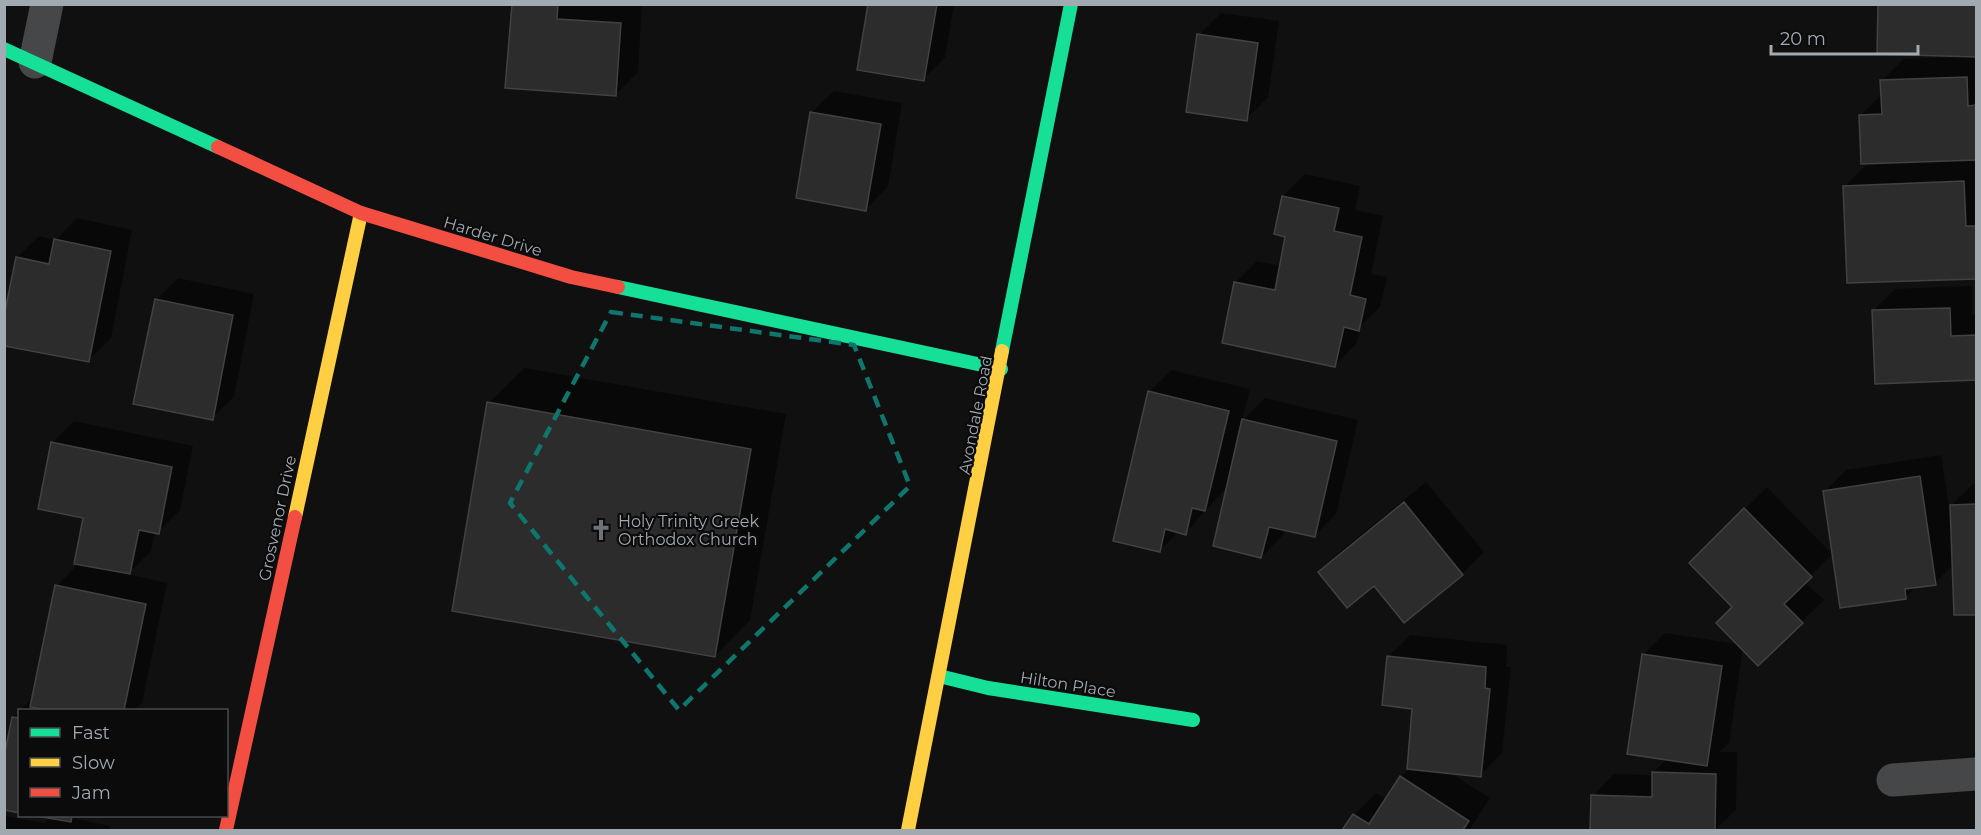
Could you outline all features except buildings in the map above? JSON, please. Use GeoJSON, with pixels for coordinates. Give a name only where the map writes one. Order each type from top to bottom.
{"type":"FeatureCollection","features":[{"type":"Feature","properties":{"kind":"street"},"geometry":{"type":"LineString","coordinates":[[35,62],[47,4]]}},
{"type":"Feature","properties":{"kind":"street","name":"Avondale Road"},"geometry":{"type":"LineString","coordinates":[[908,831],[1001,369],[1071,4]]}},
{"type":"Feature","properties":{"kind":"street","name":"Harder Drive"},"geometry":{"type":"LineString","coordinates":[[4,49],[361,213],[571,276],[1001,369]]}},
{"type":"Feature","properties":{"kind":"street","name":"Grosvenor Drive"},"geometry":{"type":"LineString","coordinates":[[226,831],[361,213]]}},
{"type":"Feature","properties":{"kind":"street","name":"Hilton Place"},"geometry":{"type":"LineString","coordinates":[[939,676],[988,688],[1193,720]]}},
{"type":"Feature","properties":{"kind":"street"},"geometry":{"type":"LineString","coordinates":[[1893,780],[1977,774]]}},
{"type":"Feature","properties":{"kind":"highlighted area"},"geometry":{"type":"Polygon","coordinates":[[[611,312],[854,345],[910,486],[679,710],[510,503],[611,312]]]}},
{"type":"Feature","properties":{"kind":"traffic: fast"},"geometry":{"type":"LineString","coordinates":[[1002,351],[1071,4]]}},
{"type":"Feature","properties":{"kind":"traffic: fast"},"geometry":{"type":"LineString","coordinates":[[4,49],[218,147]]}},
{"type":"Feature","properties":{"kind":"traffic: fast"},"geometry":{"type":"LineString","coordinates":[[618,287],[1001,369]]}},
{"type":"Feature","properties":{"kind":"traffic: fast"},"geometry":{"type":"LineString","coordinates":[[939,676],[988,688],[1193,720]]}},
{"type":"Feature","properties":{"kind":"traffic: slow"},"geometry":{"type":"LineString","coordinates":[[295,517],[361,213]]}},
{"type":"Feature","properties":{"kind":"traffic: slow"},"geometry":{"type":"LineString","coordinates":[[908,830],[1002,351]]}},
{"type":"Feature","properties":{"kind":"traffic: jam"},"geometry":{"type":"LineString","coordinates":[[218,147],[361,213],[571,277],[618,287]]}},
{"type":"Feature","properties":{"kind":"traffic: jam"},"geometry":{"type":"LineString","coordinates":[[226,830],[295,517]]}},
{"type":"Feature","properties":{"kind":"place","name":"Holy Trinity Greek Orthodox Church"},"geometry":{"type":"Point","coordinates":[601,530]}}]}
